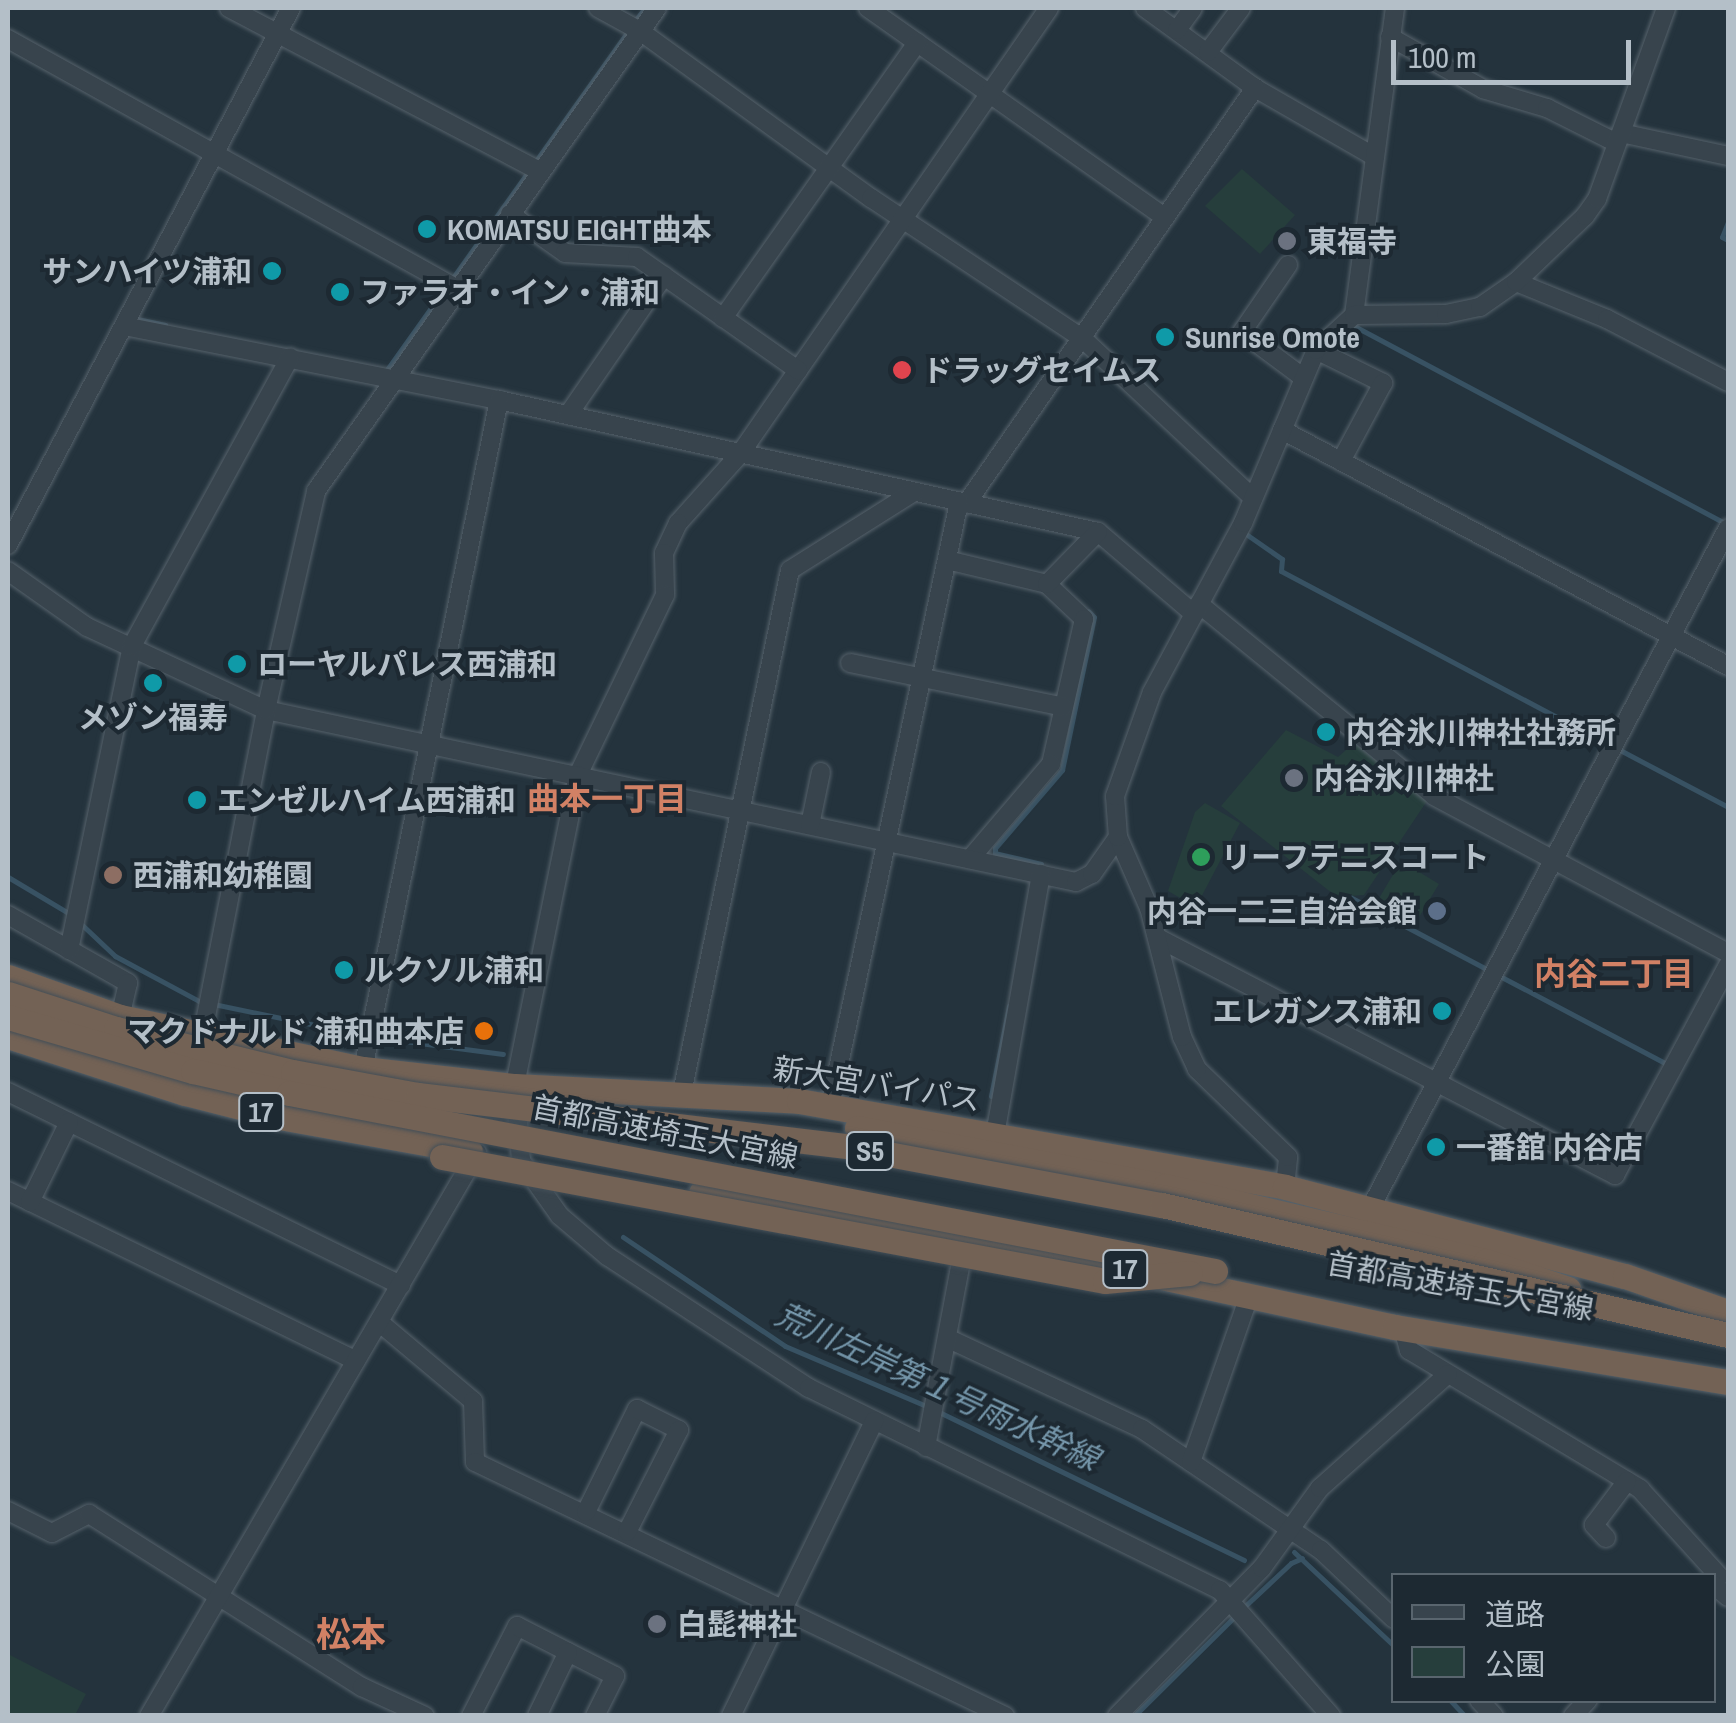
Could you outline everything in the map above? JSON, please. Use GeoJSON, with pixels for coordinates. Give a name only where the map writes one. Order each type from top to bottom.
{"type":"FeatureCollection","features":[{"type":"Feature","properties":{"kind":"highway","name":"新大宮バイパス"},"geometry":{"type":"LineString","coordinates":[[8,977],[120,1016],[202,1037],[362,1068],[515,1086],[800,1101],[1285,1187],[1625,1276],[1728,1312]]}},
{"type":"Feature","properties":{"kind":"highway","name":"首都高速埼玉大宮線"},"geometry":{"type":"LineString","coordinates":[[8,994],[116,1029],[293,1072],[436,1097],[851,1147],[1162,1205],[1728,1335]]}},
{"type":"Feature","properties":{"kind":"highway","name":"首都高速埼玉大宮線"},"geometry":{"type":"LineString","coordinates":[[8,1017],[193,1071],[289,1093],[1215,1270],[1400,1311],[1728,1367]]}},
{"type":"Feature","properties":{"kind":"highway","name":"17"},"geometry":{"type":"LineString","coordinates":[[8,1036],[184,1093],[280,1117],[965,1240],[1403,1328],[1728,1382]]}},
{"type":"Feature","properties":{"kind":"highway","name":"17"},"geometry":{"type":"LineString","coordinates":[[800,1101],[828,1123],[1165,1186],[1486,1261],[1633,1311]]}},
{"type":"Feature","properties":{"kind":"highway","name":"S5"},"geometry":{"type":"LineString","coordinates":[[280,1117],[330,1139],[1105,1281],[1215,1270]]}},
{"type":"Feature","properties":{"kind":"street"},"geometry":{"type":"LineString","coordinates":[[229,8],[539,171]]}},
{"type":"Feature","properties":{"kind":"street"},"geometry":{"type":"LineString","coordinates":[[8,545],[291,8]]}},
{"type":"Feature","properties":{"kind":"street"},"geometry":{"type":"LineString","coordinates":[[598,8],[640,31],[903,218],[1082,338],[1253,498]]}},
{"type":"Feature","properties":{"kind":"street"},"geometry":{"type":"LineString","coordinates":[[202,1037],[266,710],[316,491],[657,8]]}},
{"type":"Feature","properties":{"kind":"street"},"geometry":{"type":"LineString","coordinates":[[1049,8],[740,454],[678,524],[664,554],[666,595],[578,775],[515,1086],[520,1161],[560,1216],[607,1256],[809,1388],[1196,1576],[1238,1607],[1331,1716]]}},
{"type":"Feature","properties":{"kind":"street"},"geometry":{"type":"LineString","coordinates":[[1145,8],[1255,88],[1376,157]]}},
{"type":"Feature","properties":{"kind":"street"},"geometry":{"type":"LineString","coordinates":[[1177,30],[1193,8]]}},
{"type":"Feature","properties":{"kind":"street"},"geometry":{"type":"LineString","coordinates":[[1208,52],[1241,8]]}},
{"type":"Feature","properties":{"kind":"street"},"geometry":{"type":"LineString","coordinates":[[1285,1187],[1288,1156],[1197,1070],[1182,1037],[1158,938],[1118,838],[1115,796],[1152,692],[1253,498],[1316,350],[1354,315],[1395,8]]}},
{"type":"Feature","properties":{"kind":"street"},"geometry":{"type":"LineString","coordinates":[[1354,315],[1446,314],[1480,307],[1516,282],[1591,208],[1666,8]]}},
{"type":"Feature","properties":{"kind":"street"},"geometry":{"type":"LineString","coordinates":[[874,9],[1164,217]]}},
{"type":"Feature","properties":{"kind":"street"},"geometry":{"type":"LineString","coordinates":[[1390,36],[1483,89],[1547,108],[1619,138],[1728,156]]}},
{"type":"Feature","properties":{"kind":"street"},"geometry":{"type":"LineString","coordinates":[[8,39],[456,288]]}},
{"type":"Feature","properties":{"kind":"street"},"geometry":{"type":"LineString","coordinates":[[723,318],[917,42]]}},
{"type":"Feature","properties":{"kind":"street"},"geometry":{"type":"LineString","coordinates":[[830,1106],[946,560],[962,503],[1255,88]]}},
{"type":"Feature","properties":{"kind":"street"},"geometry":{"type":"LineString","coordinates":[[510,214],[565,253],[636,256],[798,370]]}},
{"type":"Feature","properties":{"kind":"street"},"geometry":{"type":"LineString","coordinates":[[1288,265],[1242,332],[1304,378]]}},
{"type":"Feature","properties":{"kind":"street"},"geometry":{"type":"LineString","coordinates":[[568,416],[664,276]]}},
{"type":"Feature","properties":{"kind":"street"},"geometry":{"type":"LineString","coordinates":[[1516,282],[1607,319],[1728,382]]}},
{"type":"Feature","properties":{"kind":"street"},"geometry":{"type":"LineString","coordinates":[[124,326],[499,400],[1098,532],[1434,796],[1728,952]]}},
{"type":"Feature","properties":{"kind":"street"},"geometry":{"type":"LineString","coordinates":[[1316,350],[1384,383],[1341,461]]}},
{"type":"Feature","properties":{"kind":"street"},"geometry":{"type":"LineString","coordinates":[[69,950],[132,646],[290,357]]}},
{"type":"Feature","properties":{"kind":"street"},"geometry":{"type":"LineString","coordinates":[[362,1068],[499,400]]}},
{"type":"Feature","properties":{"kind":"street"},"geometry":{"type":"LineString","coordinates":[[1282,430],[1728,666]]}},
{"type":"Feature","properties":{"kind":"street"},"geometry":{"type":"LineString","coordinates":[[682,1093],[790,570],[914,492]]}},
{"type":"Feature","properties":{"kind":"street"},"geometry":{"type":"LineString","coordinates":[[1370,1209],[1728,528]]}},
{"type":"Feature","properties":{"kind":"street"},"geometry":{"type":"LineString","coordinates":[[1048,584],[1098,532]]}},
{"type":"Feature","properties":{"kind":"street"},"geometry":{"type":"LineString","coordinates":[[946,560],[1048,584],[1084,619],[1051,764],[970,859]]}},
{"type":"Feature","properties":{"kind":"street"},"geometry":{"type":"LineString","coordinates":[[8,571],[87,626],[266,710],[1076,882],[1092,874],[1118,838]]}},
{"type":"Feature","properties":{"kind":"street"},"geometry":{"type":"LineString","coordinates":[[850,663],[1064,707]]}},
{"type":"Feature","properties":{"kind":"street"},"geometry":{"type":"LineString","coordinates":[[810,825],[821,772]]}},
{"type":"Feature","properties":{"kind":"street"},"geometry":{"type":"LineString","coordinates":[[995,1135],[1042,874]]}},
{"type":"Feature","properties":{"kind":"street"},"geometry":{"type":"LineString","coordinates":[[8,915],[128,983],[120,1016]]}},
{"type":"Feature","properties":{"kind":"street"},"geometry":{"type":"LineString","coordinates":[[1158,938],[1615,1174],[1728,964]]}},
{"type":"Feature","properties":{"kind":"street"},"geometry":{"type":"LineString","coordinates":[[8,1092],[400,1285]]}},
{"type":"Feature","properties":{"kind":"street"},"geometry":{"type":"LineString","coordinates":[[30,1202],[69,1122]]}},
{"type":"Feature","properties":{"kind":"street"},"geometry":{"type":"LineString","coordinates":[[148,1716],[478,1153]]}},
{"type":"Feature","properties":{"kind":"street"},"geometry":{"type":"LineString","coordinates":[[560,1216],[562,1196],[568,1186],[605,1176]]}},
{"type":"Feature","properties":{"kind":"street"},"geometry":{"type":"LineString","coordinates":[[8,1190],[356,1361]]}},
{"type":"Feature","properties":{"kind":"street"},"geometry":{"type":"LineString","coordinates":[[926,1447],[965,1240]]}},
{"type":"Feature","properties":{"kind":"street"},"geometry":{"type":"LineString","coordinates":[[1192,1462],[1249,1296]]}},
{"type":"Feature","properties":{"kind":"street"},"geometry":{"type":"LineString","coordinates":[[379,1322],[473,1401],[475,1462],[1005,1716]]}},
{"type":"Feature","properties":{"kind":"street"},"geometry":{"type":"LineString","coordinates":[[1403,1328],[1408,1350],[1640,1489],[1715,1573]]}},
{"type":"Feature","properties":{"kind":"street"},"geometry":{"type":"LineString","coordinates":[[947,1338],[1142,1429],[1289,1535],[1322,1550],[1391,1616]]}},
{"type":"Feature","properties":{"kind":"street"},"geometry":{"type":"LineString","coordinates":[[1117,1716],[1238,1607],[1320,1488],[1448,1374]]}},
{"type":"Feature","properties":{"kind":"street"},"geometry":{"type":"LineString","coordinates":[[586,1512],[637,1408],[679,1430],[627,1532]]}},
{"type":"Feature","properties":{"kind":"street"},"geometry":{"type":"LineString","coordinates":[[731,1716],[874,1421]]}},
{"type":"Feature","properties":{"kind":"street"},"geometry":{"type":"LineString","coordinates":[[1606,1538],[1594,1525],[1627,1481]]}},
{"type":"Feature","properties":{"kind":"street"},"geometry":{"type":"LineString","coordinates":[[8,1512],[52,1533],[89,1514],[362,1687],[426,1716]]}},
{"type":"Feature","properties":{"kind":"street"},"geometry":{"type":"LineString","coordinates":[[1719,1577],[1728,1597]]}},
{"type":"Feature","properties":{"kind":"street"},"geometry":{"type":"LineString","coordinates":[[471,1716],[517,1626],[615,1676],[595,1716]]}},
{"type":"Feature","properties":{"kind":"street"},"geometry":{"type":"LineString","coordinates":[[536,1716],[568,1652]]}},
{"type":"Feature","properties":{"kind":"green space"},"geometry":{"type":"Polygon","coordinates":[[[1242,169],[1295,215],[1260,254],[1205,206],[1242,169]]]}},
{"type":"Feature","properties":{"kind":"green space"},"geometry":{"type":"Polygon","coordinates":[[[1286,730],[1338,757],[1354,743],[1427,801],[1364,895],[1337,897],[1221,806],[1286,730]]]}},
{"type":"Feature","properties":{"kind":"green space","name":"リーフテニスコート"},"geometry":{"type":"Polygon","coordinates":[[[1205,803],[1240,823],[1196,907],[1168,891],[1195,812],[1205,803]]]}},
{"type":"Feature","properties":{"kind":"green space"},"geometry":{"type":"Polygon","coordinates":[[[1401,861],[1439,884],[1413,927],[1375,905],[1401,861]]]}},
{"type":"Feature","properties":{"kind":"green space"},"geometry":{"type":"Polygon","coordinates":[[[8,1654],[86,1694],[75,1715],[8,1715],[8,1654]]]}},
{"type":"Feature","properties":{"kind":"waterway"},"geometry":{"type":"LineString","coordinates":[[634,22],[645,8]]}},
{"type":"Feature","properties":{"kind":"waterway"},"geometry":{"type":"LineString","coordinates":[[452,279],[628,31]]}},
{"type":"Feature","properties":{"kind":"waterway"},"geometry":{"type":"LineString","coordinates":[[1728,222],[1722,237],[1728,240]]}},
{"type":"Feature","properties":{"kind":"waterway"},"geometry":{"type":"LineString","coordinates":[[386,371],[445,288]]}},
{"type":"Feature","properties":{"kind":"waterway"},"geometry":{"type":"LineString","coordinates":[[132,318],[165,325]]}},
{"type":"Feature","properties":{"kind":"waterway"},"geometry":{"type":"LineString","coordinates":[[1356,327],[1725,523]]}},
{"type":"Feature","properties":{"kind":"waterway"},"geometry":{"type":"LineString","coordinates":[[1246,534],[1282,559],[1281,571],[1608,744]]}},
{"type":"Feature","properties":{"kind":"waterway"},"geometry":{"type":"LineString","coordinates":[[1039,869],[1041,864],[995,853],[995,848],[1062,770],[1094,617],[1088,611]]}},
{"type":"Feature","properties":{"kind":"waterway"},"geometry":{"type":"LineString","coordinates":[[1618,749],[1728,807]]}},
{"type":"Feature","properties":{"kind":"waterway"},"geometry":{"type":"LineString","coordinates":[[8,877],[70,914]]}},
{"type":"Feature","properties":{"kind":"waterway"},"geometry":{"type":"LineString","coordinates":[[1348,896],[1668,1065]]}},
{"type":"Feature","properties":{"kind":"waterway"},"geometry":{"type":"LineString","coordinates":[[78,921],[115,956],[199,1001],[363,1035]]}},
{"type":"Feature","properties":{"kind":"waterway"},"geometry":{"type":"LineString","coordinates":[[991,1096],[1009,1006]]}},
{"type":"Feature","properties":{"kind":"waterway"},"geometry":{"type":"LineString","coordinates":[[374,1037],[503,1054]]}},
{"type":"Feature","properties":{"kind":"waterway","name":"荒川左岸第１号雨水幹線"},"geometry":{"type":"LineString","coordinates":[[623,1237],[785,1346],[929,1407]]}},
{"type":"Feature","properties":{"kind":"waterway","name":"荒川左岸第１号雨水幹線"},"geometry":{"type":"LineString","coordinates":[[939,1412],[1244,1560]]}},
{"type":"Feature","properties":{"kind":"waterway"},"geometry":{"type":"LineString","coordinates":[[1294,1552],[1391,1643]]}},
{"type":"Feature","properties":{"kind":"waterway"},"geometry":{"type":"LineString","coordinates":[[1244,1607],[1291,1563],[1302,1558]]}},
{"type":"Feature","properties":{"kind":"waterway"},"geometry":{"type":"LineString","coordinates":[[1134,1716],[1236,1615]]}},
{"type":"Feature","properties":{"kind":"waterway"},"geometry":{"type":"LineString","coordinates":[[1453,1703],[1465,1716]]}},
{"type":"Feature","properties":{"kind":"place","name":"KOMATSU EIGHT曲本"},"geometry":{"type":"Point","coordinates":[427,229]}},
{"type":"Feature","properties":{"kind":"place","name":"東福寺"},"geometry":{"type":"Point","coordinates":[1287,241]}},
{"type":"Feature","properties":{"kind":"place","name":"サンハイツ浦和"},"geometry":{"type":"Point","coordinates":[272,271]}},
{"type":"Feature","properties":{"kind":"place","name":"ファラオ・イン・浦和"},"geometry":{"type":"Point","coordinates":[340,292]}},
{"type":"Feature","properties":{"kind":"place","name":"Sunrise Omote"},"geometry":{"type":"Point","coordinates":[1165,337]}},
{"type":"Feature","properties":{"kind":"place","name":"ドラッグセイムス"},"geometry":{"type":"Point","coordinates":[902,370]}},
{"type":"Feature","properties":{"kind":"place","name":"ローヤルパレス西浦和"},"geometry":{"type":"Point","coordinates":[237,664]}},
{"type":"Feature","properties":{"kind":"place","name":"メゾン福寿"},"geometry":{"type":"Point","coordinates":[153,683]}},
{"type":"Feature","properties":{"kind":"place","name":"内谷氷川神社社務所"},"geometry":{"type":"Point","coordinates":[1326,732]}},
{"type":"Feature","properties":{"kind":"place","name":"内谷氷川神社"},"geometry":{"type":"Point","coordinates":[1294,778]}},
{"type":"Feature","properties":{"kind":"place","name":"エンゼルハイム西浦和"},"geometry":{"type":"Point","coordinates":[197,800]}},
{"type":"Feature","properties":{"kind":"place","name":"リーフテニスコート"},"geometry":{"type":"Point","coordinates":[1201,857]}},
{"type":"Feature","properties":{"kind":"place","name":"西浦和幼稚園"},"geometry":{"type":"Point","coordinates":[113,875]}},
{"type":"Feature","properties":{"kind":"place","name":"内谷一二三自治会館"},"geometry":{"type":"Point","coordinates":[1437,911]}},
{"type":"Feature","properties":{"kind":"place","name":"ルクソル浦和"},"geometry":{"type":"Point","coordinates":[344,970]}},
{"type":"Feature","properties":{"kind":"place","name":"エレガンス浦和"},"geometry":{"type":"Point","coordinates":[1442,1011]}},
{"type":"Feature","properties":{"kind":"place","name":"マクドナルド 浦和曲本店"},"geometry":{"type":"Point","coordinates":[484,1031]}},
{"type":"Feature","properties":{"kind":"place","name":"一番舘 内谷店"},"geometry":{"type":"Point","coordinates":[1436,1147]}},
{"type":"Feature","properties":{"kind":"place","name":"白髭神社"},"geometry":{"type":"Point","coordinates":[657,1624]}},
{"type":"Feature","properties":{"kind":"district","name":"曲本一丁目"},"geometry":{"type":"Point","coordinates":[607,799]}},
{"type":"Feature","properties":{"kind":"district","name":"内谷二丁目"},"geometry":{"type":"Point","coordinates":[1614,974]}},
{"type":"Feature","properties":{"kind":"district","name":"松本"},"geometry":{"type":"Point","coordinates":[351,1635]}}]}
